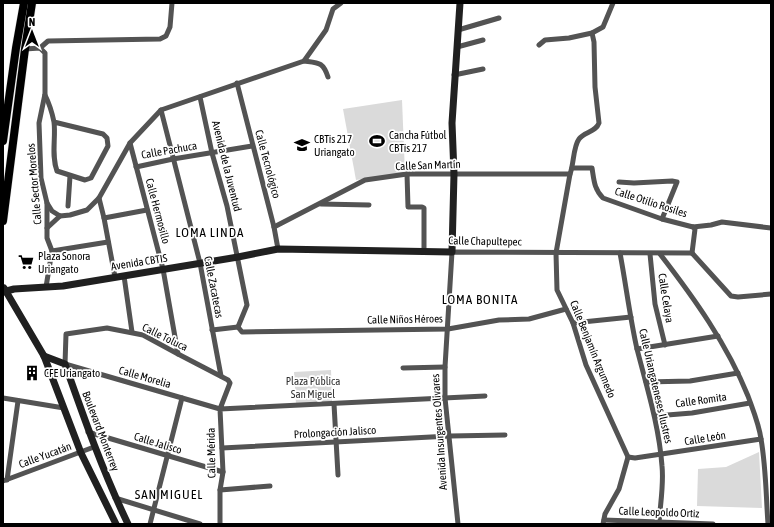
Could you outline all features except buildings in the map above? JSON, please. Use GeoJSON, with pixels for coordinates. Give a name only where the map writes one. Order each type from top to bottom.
{"type":"FeatureCollection","features":[{"type":"Feature","properties":{"kind":"main road"},"geometry":{"type":"LineString","coordinates":[[3,140],[24,3]]}},
{"type":"Feature","properties":{"kind":"main road"},"geometry":{"type":"LineString","coordinates":[[3,221],[32,3]]}},
{"type":"Feature","properties":{"kind":"street"},"geometry":{"type":"LineString","coordinates":[[25,49],[40,48],[48,41],[160,39],[166,36],[170,27],[172,3]]}},
{"type":"Feature","properties":{"kind":"street"},"geometry":{"type":"LineString","coordinates":[[304,61],[326,30],[333,9],[341,3]]}},
{"type":"Feature","properties":{"kind":"street","name":"Avenida Insurgentes Olivares"},"geometry":{"type":"LineString","coordinates":[[458,524],[445,398],[445,367],[452,252],[454,174],[452,123],[460,3]]}},
{"type":"Feature","properties":{"kind":"street"},"geometry":{"type":"LineString","coordinates":[[539,45],[545,40],[569,38],[592,33],[603,27],[614,3]]}},
{"type":"Feature","properties":{"kind":"street"},"geometry":{"type":"LineString","coordinates":[[458,30],[499,18]]}},
{"type":"Feature","properties":{"kind":"street","name":"Calle Benjamín Argumedo"},"geometry":{"type":"LineString","coordinates":[[592,33],[594,42],[595,86],[599,124],[598,127],[581,137],[578,141],[570,174],[556,253],[557,290],[573,323],[586,366],[628,457]]}},
{"type":"Feature","properties":{"kind":"street"},"geometry":{"type":"LineString","coordinates":[[457,47],[483,40]]}},
{"type":"Feature","properties":{"kind":"street","name":"Calle Sector Morelos"},"geometry":{"type":"LineString","coordinates":[[40,48],[45,53],[45,94],[39,123],[41,178],[47,203],[47,238],[52,251],[46,287]]}},
{"type":"Feature","properties":{"kind":"street"},"geometry":{"type":"LineString","coordinates":[[47,228],[60,216],[87,210],[99,198],[130,143],[161,110],[304,61],[322,64],[328,77]]}},
{"type":"Feature","properties":{"kind":"street"},"geometry":{"type":"LineString","coordinates":[[454,75],[483,69]]}},
{"type":"Feature","properties":{"kind":"street","name":"Calle Tecnológico"},"geometry":{"type":"LineString","coordinates":[[237,83],[274,227],[278,249]]}},
{"type":"Feature","properties":{"kind":"street"},"geometry":{"type":"LineString","coordinates":[[45,94],[54,122],[54,163],[57,171],[86,180],[91,178],[108,146],[106,138],[103,134],[54,122]]}},
{"type":"Feature","properties":{"kind":"street","name":"Avenida de la Juventud"},"geometry":{"type":"LineString","coordinates":[[200,97],[212,153],[227,206],[248,305],[238,327]]}},
{"type":"Feature","properties":{"kind":"street","name":"Calle Zacatecas"},"geometry":{"type":"LineString","coordinates":[[161,110],[200,263],[221,376]]}},
{"type":"Feature","properties":{"kind":"street","name":"Calle Hermosillo"},"geometry":{"type":"LineString","coordinates":[[130,143],[163,269],[178,354]]}},
{"type":"Feature","properties":{"kind":"street","name":"Calle Pachuca"},"geometry":{"type":"LineString","coordinates":[[136,167],[173,159],[252,146]]}},
{"type":"Feature","properties":{"kind":"street","name":"Calle Otilio Rosiles"},"geometry":{"type":"LineString","coordinates":[[572,168],[592,168],[594,184],[603,198],[662,219],[693,227],[695,229],[692,253]]}},
{"type":"Feature","properties":{"kind":"street"},"geometry":{"type":"LineString","coordinates":[[407,174],[408,207],[424,208],[424,251]]}},
{"type":"Feature","properties":{"kind":"street","name":"Calle San Martín"},"geometry":{"type":"LineString","coordinates":[[274,227],[365,180],[407,174],[570,174]]}},
{"type":"Feature","properties":{"kind":"street"},"geometry":{"type":"LineString","coordinates":[[68,206],[70,176]]}},
{"type":"Feature","properties":{"kind":"street"},"geometry":{"type":"LineString","coordinates":[[619,182],[677,182],[662,219]]}},
{"type":"Feature","properties":{"kind":"street"},"geometry":{"type":"LineString","coordinates":[[99,198],[116,277]]}},
{"type":"Feature","properties":{"kind":"street"},"geometry":{"type":"LineString","coordinates":[[47,203],[52,211],[60,216]]}},
{"type":"Feature","properties":{"kind":"street"},"geometry":{"type":"LineString","coordinates":[[320,204],[370,205]]}},
{"type":"Feature","properties":{"kind":"street"},"geometry":{"type":"LineString","coordinates":[[104,218],[147,210]]}},
{"type":"Feature","properties":{"kind":"street"},"geometry":{"type":"LineString","coordinates":[[693,227],[722,222],[771,228]]}},
{"type":"Feature","properties":{"kind":"street"},"geometry":{"type":"LineString","coordinates":[[52,251],[108,242]]}},
{"type":"Feature","properties":{"kind":"street","name":"Avenida CBTIS"},"geometry":{"type":"LineString","coordinates":[[4,290],[63,286],[278,249]]}},
{"type":"Feature","properties":{"kind":"street","name":"Calle Chapultepec"},"geometry":{"type":"LineString","coordinates":[[278,249],[650,254],[692,253]]}},
{"type":"Feature","properties":{"kind":"street","name":"Calle Uriangateneses Ilustres"},"geometry":{"type":"LineString","coordinates":[[620,253],[631,317],[655,416],[663,468],[659,523]]}},
{"type":"Feature","properties":{"kind":"street"},"geometry":{"type":"LineString","coordinates":[[692,253],[731,296],[738,297],[771,294]]}},
{"type":"Feature","properties":{"kind":"street","name":"Calle Celaya"},"geometry":{"type":"LineString","coordinates":[[650,254],[655,304],[665,345]]}},
{"type":"Feature","properties":{"kind":"street"},"geometry":{"type":"LineString","coordinates":[[660,254],[690,293],[718,336],[738,373],[750,403],[761,439],[768,524]]}},
{"type":"Feature","properties":{"kind":"street"},"geometry":{"type":"LineString","coordinates":[[124,276],[132,332]]}},
{"type":"Feature","properties":{"kind":"street"},"geometry":{"type":"LineString","coordinates":[[4,290],[44,356],[82,453],[116,524]]}},
{"type":"Feature","properties":{"kind":"street","name":"Calle Niños Héroes"},"geometry":{"type":"LineString","coordinates":[[238,327],[242,332],[448,329],[499,320],[529,319],[566,309]]}},
{"type":"Feature","properties":{"kind":"street"},"geometry":{"type":"LineString","coordinates":[[573,323],[631,317]]}},
{"type":"Feature","properties":{"kind":"street"},"geometry":{"type":"LineString","coordinates":[[212,330],[238,327]]}},
{"type":"Feature","properties":{"kind":"street","name":"Calle Toluca"},"geometry":{"type":"LineString","coordinates":[[65,364],[66,334],[107,328],[143,335],[221,376],[230,383]]}},
{"type":"Feature","properties":{"kind":"street"},"geometry":{"type":"LineString","coordinates":[[638,349],[718,336]]}},
{"type":"Feature","properties":{"kind":"street"},"geometry":{"type":"LineString","coordinates":[[44,356],[65,364]]}},
{"type":"Feature","properties":{"kind":"street"},"geometry":{"type":"LineString","coordinates":[[49,368],[52,361],[56,361]]}},
{"type":"Feature","properties":{"kind":"street","name":"Calle Morelia"},"geometry":{"type":"LineString","coordinates":[[65,364],[220,409],[485,396]]}},
{"type":"Feature","properties":{"kind":"street","name":"Boulevard Monterrey"},"geometry":{"type":"LineString","coordinates":[[65,364],[88,432],[115,498],[128,524]]}},
{"type":"Feature","properties":{"kind":"street"},"geometry":{"type":"LineString","coordinates":[[403,368],[445,367]]}},
{"type":"Feature","properties":{"kind":"street"},"geometry":{"type":"LineString","coordinates":[[646,382],[690,381],[738,373]]}},
{"type":"Feature","properties":{"kind":"street","name":"Calle Mérida"},"geometry":{"type":"LineString","coordinates":[[220,524],[222,448],[220,409],[230,383]]}},
{"type":"Feature","properties":{"kind":"street"},"geometry":{"type":"LineString","coordinates":[[3,398],[64,408]]}},
{"type":"Feature","properties":{"kind":"street"},"geometry":{"type":"LineString","coordinates":[[150,524],[182,398]]}},
{"type":"Feature","properties":{"kind":"street"},"geometry":{"type":"LineString","coordinates":[[5,480],[18,401]]}},
{"type":"Feature","properties":{"kind":"street","name":"Calle Romita"},"geometry":{"type":"LineString","coordinates":[[655,416],[692,413],[750,403]]}},
{"type":"Feature","properties":{"kind":"street"},"geometry":{"type":"LineString","coordinates":[[334,404],[338,475]]}},
{"type":"Feature","properties":{"kind":"street","name":"Calle Jalisco"},"geometry":{"type":"LineString","coordinates":[[88,432],[222,472]]}},
{"type":"Feature","properties":{"kind":"street","name":"Prolongación Jalisco"},"geometry":{"type":"LineString","coordinates":[[222,448],[450,436],[505,435]]}},
{"type":"Feature","properties":{"kind":"street","name":"Calle León"},"geometry":{"type":"LineString","coordinates":[[628,457],[635,458],[661,455],[761,439]]}},
{"type":"Feature","properties":{"kind":"street","name":"Calle Yucatán"},"geometry":{"type":"LineString","coordinates":[[5,480],[82,453],[94,447]]}},
{"type":"Feature","properties":{"kind":"street"},"geometry":{"type":"LineString","coordinates":[[604,522],[605,514],[619,489],[628,457]]}},
{"type":"Feature","properties":{"kind":"street"},"geometry":{"type":"LineString","coordinates":[[220,490],[270,486]]}},
{"type":"Feature","properties":{"kind":"street"},"geometry":{"type":"LineString","coordinates":[[115,498],[200,524]]}},
{"type":"Feature","properties":{"kind":"street","name":"Calle Leopoldo Ortiz"},"geometry":{"type":"LineString","coordinates":[[604,522],[713,524]]}},
{"type":"Feature","properties":{"kind":"green space","name":"Cancha Fútbol CBTis 217"},"geometry":{"type":"Polygon","coordinates":[[[402,100],[405,173],[356,180],[343,109],[402,100]]]}},
{"type":"Feature","properties":{"kind":"green space","name":"Plaza Pública San Miguel"},"geometry":{"type":"Polygon","coordinates":[[[331,370],[332,402],[296,404],[294,372],[331,370]]]}},
{"type":"Feature","properties":{"kind":"green space"},"geometry":{"type":"Polygon","coordinates":[[[759,452],[762,508],[697,506],[698,469],[726,467],[759,452]]]}},
{"type":"Feature","properties":{"kind":"place","name":"Cancha Fútbol CBTis 217"},"geometry":{"type":"Point","coordinates":[377,141]}},
{"type":"Feature","properties":{"kind":"place","name":"CBTis 217 Uriangato"},"geometry":{"type":"Point","coordinates":[302,145]}},
{"type":"Feature","properties":{"kind":"place","name":"Plaza Sonora Uriangato"},"geometry":{"type":"Point","coordinates":[26,262]}},
{"type":"Feature","properties":{"kind":"place","name":"CFE Uriangato"},"geometry":{"type":"Point","coordinates":[32,373]}},
{"type":"Feature","properties":{"kind":"district","name":"LOMA LINDA"},"geometry":{"type":"Point","coordinates":[210,232]}},
{"type":"Feature","properties":{"kind":"district","name":"LOMA BONITA"},"geometry":{"type":"Point","coordinates":[480,299]}},
{"type":"Feature","properties":{"kind":"district","name":"SAN MIGUEL"},"geometry":{"type":"Point","coordinates":[169,494]}}]}
